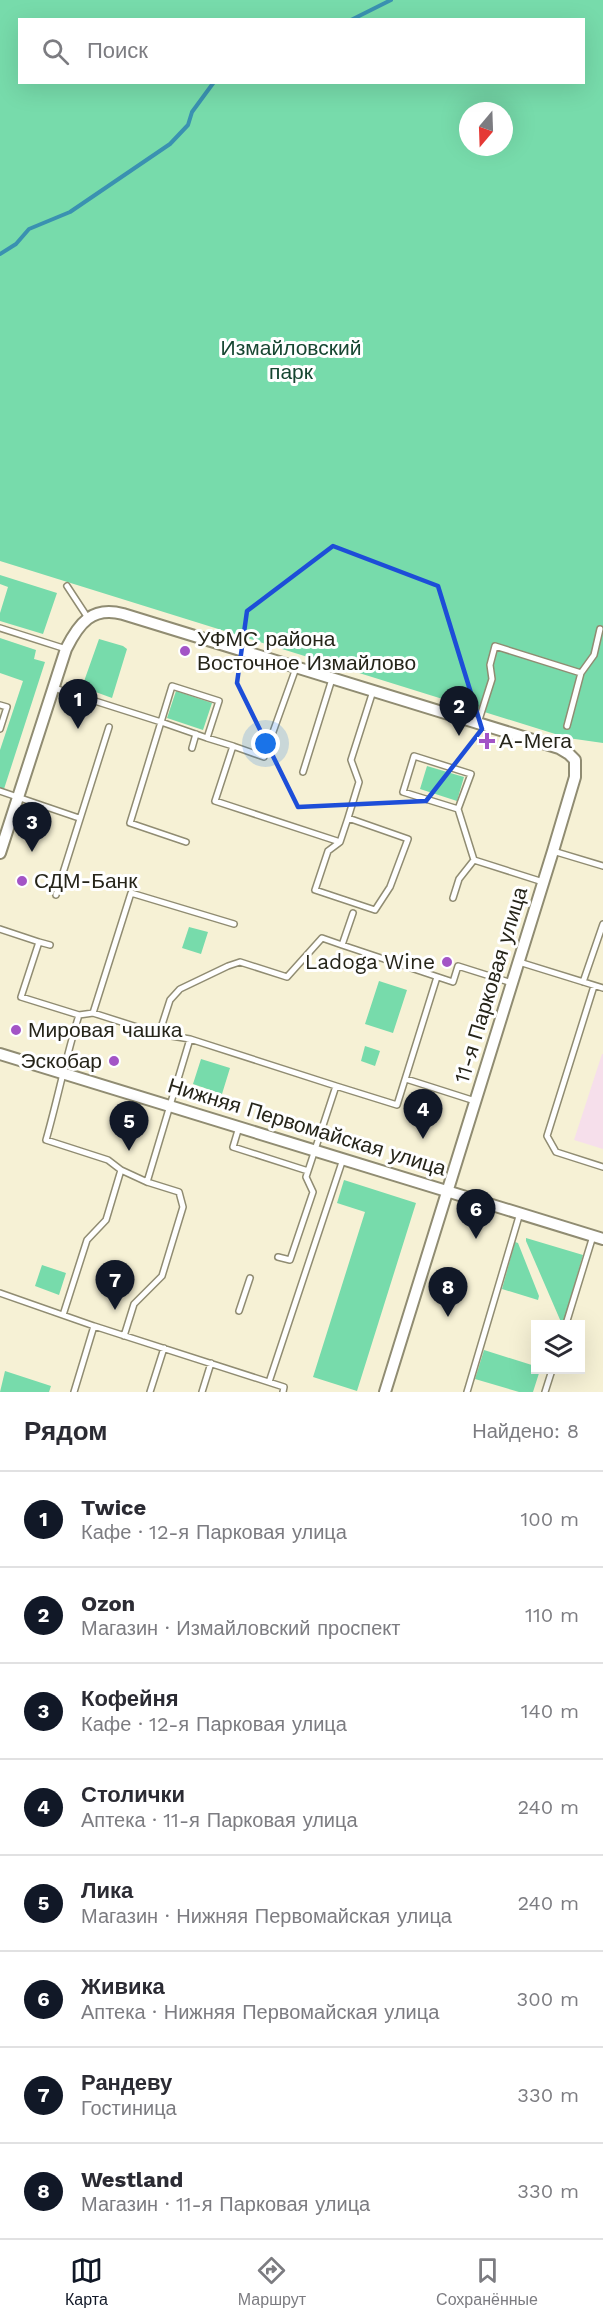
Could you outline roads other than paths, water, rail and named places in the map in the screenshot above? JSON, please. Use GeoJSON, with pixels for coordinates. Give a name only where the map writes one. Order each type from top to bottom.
{"type":"FeatureCollection","features":[{"type":"Feature","properties":{"kind":"street"},"geometry":{"type":"LineString","coordinates":[[0,853],[66,649],[76,629],[88,618],[102,612],[111,611],[123,614],[478,724]]}},
{"type":"Feature","properties":{"kind":"street","name":"11-я Парковая улица"},"geometry":{"type":"LineString","coordinates":[[385,1392],[575,777],[575,760],[570,754],[559,748],[478,724]]}},
{"type":"Feature","properties":{"kind":"street","name":"Нижняя Первомайская улица"},"geometry":{"type":"LineString","coordinates":[[0,1054],[598,1237]]}},
{"type":"Feature","properties":{"kind":"lane"},"geometry":{"type":"LineString","coordinates":[[67,586],[88,618]]}},
{"type":"Feature","properties":{"kind":"lane"},"geometry":{"type":"LineString","coordinates":[[0,628],[66,649]]}},
{"type":"Feature","properties":{"kind":"lane"},"geometry":{"type":"LineString","coordinates":[[567,726],[581,673],[594,655],[600,629]]}},
{"type":"Feature","properties":{"kind":"lane"},"geometry":{"type":"LineString","coordinates":[[478,724],[492,679],[490,665],[495,646],[581,673]]}},
{"type":"Feature","properties":{"kind":"lane"},"geometry":{"type":"LineString","coordinates":[[53,688],[264,757],[296,668]]}},
{"type":"Feature","properties":{"kind":"lane"},"geometry":{"type":"LineString","coordinates":[[303,772],[332,679]]}},
{"type":"Feature","properties":{"kind":"lane"},"geometry":{"type":"LineString","coordinates":[[186,842],[130,823],[172,686],[219,701],[207,738]]}},
{"type":"Feature","properties":{"kind":"lane"},"geometry":{"type":"LineString","coordinates":[[348,818],[408,839],[390,887],[375,909],[315,891],[328,851],[340,842],[359,782],[351,760],[373,691]]}},
{"type":"Feature","properties":{"kind":"lane"},"geometry":{"type":"LineString","coordinates":[[0,705],[8,707],[0,729]]}},
{"type":"Feature","properties":{"kind":"lane"},"geometry":{"type":"LineString","coordinates":[[56,895],[109,727]]}},
{"type":"Feature","properties":{"kind":"lane"},"geometry":{"type":"LineString","coordinates":[[192,748],[196,734]]}},
{"type":"Feature","properties":{"kind":"lane"},"geometry":{"type":"LineString","coordinates":[[233,746],[215,801],[340,842]]}},
{"type":"Feature","properties":{"kind":"lane"},"geometry":{"type":"LineString","coordinates":[[458,809],[403,792],[414,756],[471,774],[458,809],[474,860]]}},
{"type":"Feature","properties":{"kind":"lane"},"geometry":{"type":"LineString","coordinates":[[0,791],[79,818]]}},
{"type":"Feature","properties":{"kind":"lane"},"geometry":{"type":"LineString","coordinates":[[553,851],[603,866]]}},
{"type":"Feature","properties":{"kind":"lane"},"geometry":{"type":"LineString","coordinates":[[474,860],[543,882]]}},
{"type":"Feature","properties":{"kind":"lane"},"geometry":{"type":"LineString","coordinates":[[453,898],[459,879],[474,860]]}},
{"type":"Feature","properties":{"kind":"lane"},"geometry":{"type":"LineString","coordinates":[[93,1013],[131,893],[234,924]]}},
{"type":"Feature","properties":{"kind":"lane"},"geometry":{"type":"LineString","coordinates":[[342,945],[353,913]]}},
{"type":"Feature","properties":{"kind":"lane"},"geometry":{"type":"LineString","coordinates":[[583,982],[603,924]]}},
{"type":"Feature","properties":{"kind":"lane"},"geometry":{"type":"LineString","coordinates":[[0,929],[50,945]]}},
{"type":"Feature","properties":{"kind":"lane"},"geometry":{"type":"LineString","coordinates":[[159,1034],[170,1000],[180,989],[240,962],[287,977],[322,938],[453,982],[458,966],[512,983]]}},
{"type":"Feature","properties":{"kind":"lane"},"geometry":{"type":"LineString","coordinates":[[39,942],[21,997],[79,1015],[93,1013],[159,1034],[190,1039],[397,1105],[436,976]]}},
{"type":"Feature","properties":{"kind":"lane"},"geometry":{"type":"LineString","coordinates":[[518,962],[603,988]]}},
{"type":"Feature","properties":{"kind":"lane"},"geometry":{"type":"LineString","coordinates":[[594,986],[548,1136],[556,1152],[603,1167]]}},
{"type":"Feature","properties":{"kind":"lane"},"geometry":{"type":"LineString","coordinates":[[79,1015],[64,1060],[63,1073],[46,1140],[108,1160],[120,1170],[147,1182],[179,1192],[183,1207],[162,1276],[134,1304],[124,1336]]}},
{"type":"Feature","properties":{"kind":"lane"},"geometry":{"type":"LineString","coordinates":[[147,1182],[172,1106],[173,1094],[190,1039]]}},
{"type":"Feature","properties":{"kind":"lane"},"geometry":{"type":"LineString","coordinates":[[406,1079],[475,1101]]}},
{"type":"Feature","properties":{"kind":"lane"},"geometry":{"type":"LineString","coordinates":[[278,1257],[290,1260],[313,1192],[306,1177],[336,1086]]}},
{"type":"Feature","properties":{"kind":"lane"},"geometry":{"type":"LineString","coordinates":[[239,1126],[233,1147],[308,1171]]}},
{"type":"Feature","properties":{"kind":"lane"},"geometry":{"type":"LineString","coordinates":[[269,1382],[343,1159]]}},
{"type":"Feature","properties":{"kind":"lane"},"geometry":{"type":"LineString","coordinates":[[63,1315],[87,1240],[106,1220],[120,1170]]}},
{"type":"Feature","properties":{"kind":"lane"},"geometry":{"type":"LineString","coordinates":[[467,1392],[520,1213]]}},
{"type":"Feature","properties":{"kind":"lane"},"geometry":{"type":"LineString","coordinates":[[567,1320],[598,1237]]}},
{"type":"Feature","properties":{"kind":"lane"},"geometry":{"type":"LineString","coordinates":[[239,1311],[250,1278]]}},
{"type":"Feature","properties":{"kind":"lane"},"geometry":{"type":"LineString","coordinates":[[0,1293],[124,1336],[284,1387],[283,1392]]}},
{"type":"Feature","properties":{"kind":"lane"},"geometry":{"type":"LineString","coordinates":[[74,1392],[94,1326]]}},
{"type":"Feature","properties":{"kind":"lane"},"geometry":{"type":"LineString","coordinates":[[150,1392],[164,1348]]}},
{"type":"Feature","properties":{"kind":"lane"},"geometry":{"type":"LineString","coordinates":[[202,1392],[211,1363]]}},
{"type":"Feature","properties":{"kind":"lane"},"geometry":{"type":"LineString","coordinates":[[545,1392],[551,1374]]}},
{"type":"Feature","properties":{"kind":"waterway"},"geometry":{"type":"LineString","coordinates":[[355,18],[391,0]]}},
{"type":"Feature","properties":{"kind":"waterway"},"geometry":{"type":"LineString","coordinates":[[0,254],[16,244],[29,229],[70,212],[170,144],[188,125],[192,112],[213,84]]}},
{"type":"Feature","properties":{"kind":"place","name":"УФМС района Восточное Измайлово"},"geometry":{"type":"Point","coordinates":[185,651]}},
{"type":"Feature","properties":{"kind":"place","name":"Twice"},"geometry":{"type":"Point","coordinates":[78,729]}},
{"type":"Feature","properties":{"kind":"place","name":"Ozon"},"geometry":{"type":"Point","coordinates":[459,736]}},
{"type":"Feature","properties":{"kind":"place","name":"А-Мега"},"geometry":{"type":"Point","coordinates":[487,741]}},
{"type":"Feature","properties":{"kind":"place","name":"Кофейня"},"geometry":{"type":"Point","coordinates":[32,852]}},
{"type":"Feature","properties":{"kind":"place","name":"СДМ-Банк"},"geometry":{"type":"Point","coordinates":[22,881]}},
{"type":"Feature","properties":{"kind":"place","name":"Ladoga Wine"},"geometry":{"type":"Point","coordinates":[447,962]}},
{"type":"Feature","properties":{"kind":"place","name":"Мировая чашка"},"geometry":{"type":"Point","coordinates":[16,1030]}},
{"type":"Feature","properties":{"kind":"place","name":"Эскобар"},"geometry":{"type":"Point","coordinates":[114,1061]}},
{"type":"Feature","properties":{"kind":"place","name":"Столички"},"geometry":{"type":"Point","coordinates":[423,1139]}},
{"type":"Feature","properties":{"kind":"place","name":"Лика"},"geometry":{"type":"Point","coordinates":[129,1151]}},
{"type":"Feature","properties":{"kind":"place","name":"Живика"},"geometry":{"type":"Point","coordinates":[476,1239]}},
{"type":"Feature","properties":{"kind":"place","name":"Рандеву"},"geometry":{"type":"Point","coordinates":[115,1310]}},
{"type":"Feature","properties":{"kind":"place","name":"Westland"},"geometry":{"type":"Point","coordinates":[448,1317]}},
{"type":"Feature","properties":{"kind":"park label","name":"Измайловский парк"},"geometry":{"type":"Point","coordinates":[291,360]}}]}
